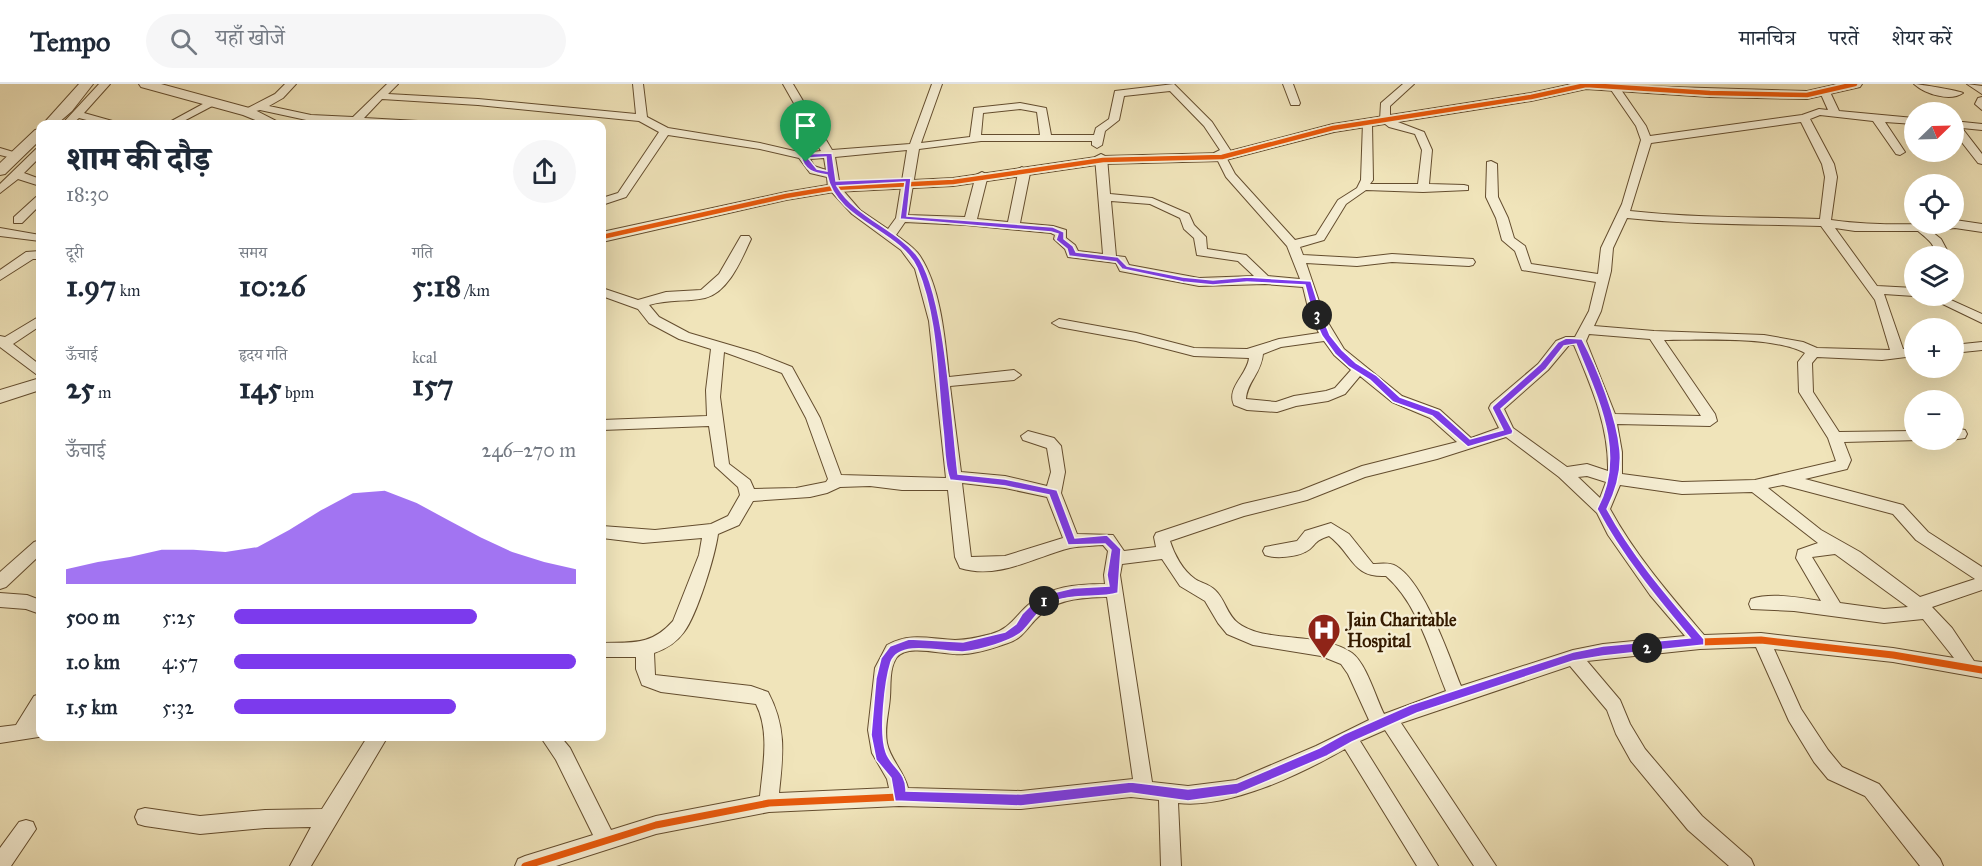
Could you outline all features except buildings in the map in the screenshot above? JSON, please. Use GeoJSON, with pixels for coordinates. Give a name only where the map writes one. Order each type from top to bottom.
{"type":"FeatureCollection","features":[{"type":"Feature","properties":{"kind":"street"},"geometry":{"type":"LineString","coordinates":[[54,120],[86,84]]}},
{"type":"Feature","properties":{"kind":"street"},"geometry":{"type":"LineString","coordinates":[[71,120],[105,84]]}},
{"type":"Feature","properties":{"kind":"street"},"geometry":{"type":"LineString","coordinates":[[254,109],[279,96],[291,84]]}},
{"type":"Feature","properties":{"kind":"street"},"geometry":{"type":"LineString","coordinates":[[357,120],[393,84]]}},
{"type":"Feature","properties":{"kind":"street"},"geometry":{"type":"LineString","coordinates":[[638,84],[642,118]]}},
{"type":"Feature","properties":{"kind":"street"},"geometry":{"type":"LineString","coordinates":[[788,84],[829,155],[832,182]]}},
{"type":"Feature","properties":{"kind":"street"},"geometry":{"type":"LineString","coordinates":[[888,237],[902,218],[909,182],[908,170],[914,145],[938,84]]}},
{"type":"Feature","properties":{"kind":"street"},"geometry":{"type":"LineString","coordinates":[[1288,84],[1295,103]]}},
{"type":"Feature","properties":{"kind":"street"},"geometry":{"type":"LineString","coordinates":[[1385,120],[1385,105],[1409,84]]}},
{"type":"Feature","properties":{"kind":"street"},"geometry":{"type":"LineString","coordinates":[[1576,84],[1710,93],[1807,95],[1855,84]]}},
{"type":"Feature","properties":{"kind":"street"},"geometry":{"type":"LineString","coordinates":[[1919,84],[1933,92],[1958,93]]}},
{"type":"Feature","properties":{"kind":"street"},"geometry":{"type":"LineString","coordinates":[[1972,84],[1982,91]]}},
{"type":"Feature","properties":{"kind":"street"},"geometry":{"type":"LineString","coordinates":[[154,85],[212,102],[331,120]]}},
{"type":"Feature","properties":{"kind":"street"},"geometry":{"type":"LineString","coordinates":[[1224,154],[1320,127],[1385,120],[1531,97],[1535,94],[1586,85]]}},
{"type":"Feature","properties":{"kind":"street"},"geometry":{"type":"LineString","coordinates":[[1110,259],[1106,197],[1098,159],[1100,130],[1114,120],[1119,93],[1170,86],[1208,124],[1224,154],[1230,175],[1293,245],[1308,283],[1317,316],[1338,352],[1373,378],[1396,399],[1435,414],[1468,443]]}},
{"type":"Feature","properties":{"kind":"street"},"geometry":{"type":"LineString","coordinates":[[1602,509],[1612,490],[1616,451],[1582,335],[1595,311],[1603,279],[1607,248],[1634,185],[1646,140],[1641,126],[1613,86]]}},
{"type":"Feature","properties":{"kind":"street"},"geometry":{"type":"LineString","coordinates":[[1825,92],[1835,114]]}},
{"type":"Feature","properties":{"kind":"street"},"geometry":{"type":"LineString","coordinates":[[1807,95],[1819,112]]}},
{"type":"Feature","properties":{"kind":"street"},"geometry":{"type":"LineString","coordinates":[[380,96],[478,102],[642,118],[665,131],[760,146],[804,156],[975,139],[1046,136],[1099,138]]}},
{"type":"Feature","properties":{"kind":"street"},"geometry":{"type":"LineString","coordinates":[[1982,100],[1980,104],[1982,107]]}},
{"type":"Feature","properties":{"kind":"street"},"geometry":{"type":"LineString","coordinates":[[178,120],[212,102]]}},
{"type":"Feature","properties":{"kind":"street"},"geometry":{"type":"LineString","coordinates":[[975,139],[978,110],[1020,106],[1041,108],[1046,136]]}},
{"type":"Feature","properties":{"kind":"street"},"geometry":{"type":"LineString","coordinates":[[254,109],[269,120]]}},
{"type":"Feature","properties":{"kind":"street"},"geometry":{"type":"LineString","coordinates":[[1646,140],[1804,118],[1819,112],[1904,120]]}},
{"type":"Feature","properties":{"kind":"street"},"geometry":{"type":"LineString","coordinates":[[77,114],[98,120]]}},
{"type":"Feature","properties":{"kind":"street"},"geometry":{"type":"LineString","coordinates":[[282,120],[292,115]]}},
{"type":"Feature","properties":{"kind":"street"},"geometry":{"type":"LineString","coordinates":[[1804,118],[1828,164],[1831,177],[1825,223],[1881,300],[1898,353]]}},
{"type":"Feature","properties":{"kind":"street"},"geometry":{"type":"LineString","coordinates":[[1877,118],[1900,152]]}},
{"type":"Feature","properties":{"kind":"street"},"geometry":{"type":"LineString","coordinates":[[606,230],[832,182],[909,182],[982,177],[1098,159],[1224,154],[1334,128],[1385,120],[1419,132],[1427,150],[1423,189]]}},
{"type":"Feature","properties":{"kind":"street"},"geometry":{"type":"LineString","coordinates":[[1293,245],[1320,237],[1342,202],[1362,187],[1367,180],[1367,124]]}},
{"type":"Feature","properties":{"kind":"street"},"geometry":{"type":"LineString","coordinates":[[1964,125],[1982,127]]}},
{"type":"Feature","properties":{"kind":"street"},"geometry":{"type":"LineString","coordinates":[[606,201],[622,195],[665,131]]}},
{"type":"Feature","properties":{"kind":"street"},"geometry":{"type":"LineString","coordinates":[[0,171],[36,137]]}},
{"type":"Feature","properties":{"kind":"street"},"geometry":{"type":"LineString","coordinates":[[1964,138],[1982,161]]}},
{"type":"Feature","properties":{"kind":"street"},"geometry":{"type":"LineString","coordinates":[[0,150],[16,156]]}},
{"type":"Feature","properties":{"kind":"street"},"geometry":{"type":"LineString","coordinates":[[0,190],[36,155]]}},
{"type":"Feature","properties":{"kind":"street"},"geometry":{"type":"LineString","coordinates":[[804,156],[807,166],[832,182],[856,212],[905,247],[914,256],[921,269],[936,321],[953,480],[963,557],[966,563],[988,566],[1035,555],[1072,542],[1107,539],[1116,549],[1114,590],[1144,788]]}},
{"type":"Feature","properties":{"kind":"street"},"geometry":{"type":"LineString","coordinates":[[1491,164],[1492,197],[1502,218],[1508,240],[1521,249],[1526,267],[1603,279]]}},
{"type":"Feature","properties":{"kind":"street"},"geometry":{"type":"LineString","coordinates":[[1013,226],[1023,172]]}},
{"type":"Feature","properties":{"kind":"street"},"geometry":{"type":"LineString","coordinates":[[16,174],[36,182]]}},
{"type":"Feature","properties":{"kind":"street"},"geometry":{"type":"LineString","coordinates":[[970,221],[982,177]]}},
{"type":"Feature","properties":{"kind":"street"},"geometry":{"type":"LineString","coordinates":[[606,236],[786,196],[832,182]]}},
{"type":"Feature","properties":{"kind":"street"},"geometry":{"type":"LineString","coordinates":[[1362,187],[1464,188]]}},
{"type":"Feature","properties":{"kind":"street"},"geometry":{"type":"LineString","coordinates":[[1106,197],[1152,201],[1185,216],[1188,226],[1200,237],[1201,252],[1242,258],[1265,280]]}},
{"type":"Feature","properties":{"kind":"street"},"geometry":{"type":"LineString","coordinates":[[18,220],[36,203]]}},
{"type":"Feature","properties":{"kind":"street"},"geometry":{"type":"LineString","coordinates":[[1622,214],[1682,220],[1825,223],[1855,227],[1904,228]]}},
{"type":"Feature","properties":{"kind":"street"},"geometry":{"type":"LineString","coordinates":[[902,218],[970,221],[1059,231],[1062,233],[1060,240],[1071,248],[1072,254],[1121,260],[1124,268],[1199,282],[1265,280],[1308,283]]}},
{"type":"Feature","properties":{"kind":"street"},"geometry":{"type":"LineString","coordinates":[[1964,225],[1982,228]]}},
{"type":"Feature","properties":{"kind":"street"},"geometry":{"type":"LineString","coordinates":[[0,232],[36,238]]}},
{"type":"Feature","properties":{"kind":"street"},"geometry":{"type":"LineString","coordinates":[[1927,234],[1939,246]]}},
{"type":"Feature","properties":{"kind":"street"},"geometry":{"type":"LineString","coordinates":[[636,305],[666,296],[704,294],[709,291],[728,269],[745,239]]}},
{"type":"Feature","properties":{"kind":"street"},"geometry":{"type":"LineString","coordinates":[[0,276],[30,255],[36,255]]}},
{"type":"Feature","properties":{"kind":"street"},"geometry":{"type":"LineString","coordinates":[[1299,258],[1357,262],[1392,258],[1469,262]]}},
{"type":"Feature","properties":{"kind":"street"},"geometry":{"type":"LineString","coordinates":[[1874,290],[1904,292]]}},
{"type":"Feature","properties":{"kind":"street"},"geometry":{"type":"LineString","coordinates":[[607,294],[647,308],[654,320],[668,329],[718,348],[753,356],[787,370],[813,418],[836,481]]}},
{"type":"Feature","properties":{"kind":"street"},"geometry":{"type":"LineString","coordinates":[[1954,306],[1982,319]]}},
{"type":"Feature","properties":{"kind":"street"},"geometry":{"type":"LineString","coordinates":[[36,322],[3,342],[36,378]]}},
{"type":"Feature","properties":{"kind":"street"},"geometry":{"type":"LineString","coordinates":[[1059,323],[1136,337],[1194,352],[1256,353],[1279,344],[1327,336]]}},
{"type":"Feature","properties":{"kind":"street"},"geometry":{"type":"LineString","coordinates":[[1700,642],[1656,590],[1614,531],[1602,509],[1564,473],[1508,431],[1496,408],[1543,366],[1561,344],[1582,335],[1733,337],[1803,345],[1814,352],[1904,353]]}},
{"type":"Feature","properties":{"kind":"street"},"geometry":{"type":"LineString","coordinates":[[1608,419],[1710,421],[1692,389],[1654,335]]}},
{"type":"Feature","properties":{"kind":"street"},"geometry":{"type":"LineString","coordinates":[[606,531],[618,531],[625,536],[638,537],[711,532],[731,523],[739,514],[748,495],[745,484],[722,466],[713,402],[713,377],[718,348]]}},
{"type":"Feature","properties":{"kind":"street"},"geometry":{"type":"LineString","coordinates":[[1964,349],[1980,348]]}},
{"type":"Feature","properties":{"kind":"street"},"geometry":{"type":"LineString","coordinates":[[1564,473],[1587,470],[1614,478],[1682,488],[1755,486],[1842,465],[1844,460],[1835,437],[1806,392],[1805,362],[1814,352]]}},
{"type":"Feature","properties":{"kind":"street"},"geometry":{"type":"LineString","coordinates":[[1256,353],[1252,372],[1241,384],[1239,395],[1239,402],[1247,405],[1276,407],[1294,401],[1328,396],[1340,391],[1359,369]]}},
{"type":"Feature","properties":{"kind":"street"},"geometry":{"type":"LineString","coordinates":[[943,382],[1014,375]]}},
{"type":"Feature","properties":{"kind":"street"},"geometry":{"type":"LineString","coordinates":[[0,397],[36,379]]}},
{"type":"Feature","properties":{"kind":"street"},"geometry":{"type":"LineString","coordinates":[[606,425],[716,421]]}},
{"type":"Feature","properties":{"kind":"street"},"geometry":{"type":"LineString","coordinates":[[1486,866],[1360,686],[1356,670],[1348,659],[1321,649],[1267,641],[1239,632],[1224,621],[1209,594],[1185,581],[1161,542],[1162,537],[1168,534],[1243,510],[1302,496],[1362,472],[1437,454],[1508,431]]}},
{"type":"Feature","properties":{"kind":"street"},"geometry":{"type":"LineString","coordinates":[[1835,437],[1904,435]]}},
{"type":"Feature","properties":{"kind":"street"},"geometry":{"type":"LineString","coordinates":[[1028,436],[1049,442],[1054,446],[1058,472],[1053,493],[1072,542]]}},
{"type":"Feature","properties":{"kind":"street"},"geometry":{"type":"LineString","coordinates":[[1784,480],[1903,511],[1922,536],[1982,575]]}},
{"type":"Feature","properties":{"kind":"street"},"geometry":{"type":"LineString","coordinates":[[836,481],[1005,482],[1053,493]]}},
{"type":"Feature","properties":{"kind":"street"},"geometry":{"type":"LineString","coordinates":[[748,495],[818,489],[832,486],[836,481]]}},
{"type":"Feature","properties":{"kind":"street"},"geometry":{"type":"LineString","coordinates":[[1755,486],[1815,534],[1854,556],[1923,608],[1975,668]]}},
{"type":"Feature","properties":{"kind":"street"},"geometry":{"type":"LineString","coordinates":[[1271,551],[1302,547],[1311,536],[1331,529],[1343,538],[1368,569],[1391,571],[1400,579],[1418,606],[1456,694]]}},
{"type":"Feature","properties":{"kind":"street"},"geometry":{"type":"LineString","coordinates":[[606,650],[645,650],[674,633],[680,625],[707,555],[711,532]]}},
{"type":"Feature","properties":{"kind":"street"},"geometry":{"type":"LineString","coordinates":[[1835,609],[1804,558],[1809,551],[1837,547]]}},
{"type":"Feature","properties":{"kind":"street"},"geometry":{"type":"LineString","coordinates":[[0,582],[36,550]]}},
{"type":"Feature","properties":{"kind":"street"},"geometry":{"type":"LineString","coordinates":[[1116,558],[1167,552]]}},
{"type":"Feature","properties":{"kind":"street"},"geometry":{"type":"LineString","coordinates":[[1757,604],[1794,604],[1884,616],[1923,608],[1982,583]]}},
{"type":"Feature","properties":{"kind":"street"},"geometry":{"type":"LineString","coordinates":[[899,797],[900,785],[897,775],[880,756],[877,735],[882,678],[887,658],[894,649],[909,644],[963,647],[1008,636],[1020,627],[1039,604],[1052,597],[1073,592],[1114,590]]}},
{"type":"Feature","properties":{"kind":"street"},"geometry":{"type":"LineString","coordinates":[[0,600],[27,602],[36,605]]}},
{"type":"Feature","properties":{"kind":"street"},"geometry":{"type":"LineString","coordinates":[[1761,640],[1795,715],[1821,756],[1835,773],[1872,790],[1933,866]]}},
{"type":"Feature","properties":{"kind":"street"},"geometry":{"type":"LineString","coordinates":[[525,866],[656,825],[769,803],[899,797],[1021,800],[1144,788],[1188,795],[1237,789],[1323,752],[1384,722],[1456,694],[1573,657],[1603,651],[1700,642],[1761,640],[1893,655],[1975,668]]}},
{"type":"Feature","properties":{"kind":"street"},"geometry":{"type":"LineString","coordinates":[[645,650],[645,669],[648,680],[661,684],[751,694],[762,698],[772,718],[774,739],[769,803]]}},
{"type":"Feature","properties":{"kind":"street"},"geometry":{"type":"LineString","coordinates":[[1573,657],[1614,706],[1622,728],[1638,755],[1695,823],[1744,866]]}},
{"type":"Feature","properties":{"kind":"street"},"geometry":{"type":"LineString","coordinates":[[8,738],[36,706]]}},
{"type":"Feature","properties":{"kind":"street"},"geometry":{"type":"LineString","coordinates":[[8,738],[36,731]]}},
{"type":"Feature","properties":{"kind":"street"},"geometry":{"type":"LineString","coordinates":[[1348,738],[1428,866]]}},
{"type":"Feature","properties":{"kind":"street"},"geometry":{"type":"LineString","coordinates":[[300,866],[327,818],[376,741]]}},
{"type":"Feature","properties":{"kind":"street"},"geometry":{"type":"LineString","coordinates":[[553,741],[563,754],[607,842]]}},
{"type":"Feature","properties":{"kind":"street"},"geometry":{"type":"LineString","coordinates":[[1168,791],[1171,866]]}},
{"type":"Feature","properties":{"kind":"street"},"geometry":{"type":"LineString","coordinates":[[145,817],[200,825],[265,819],[327,818]]}},
{"type":"Feature","properties":{"kind":"street"},"geometry":{"type":"LineString","coordinates":[[0,864],[26,829]]}},
{"type":"Feature","properties":{"kind":"cycle path"},"geometry":{"type":"LineString","coordinates":[[606,236],[786,196],[834,188],[953,182],[1103,160],[1222,157],[1333,128],[1531,97],[1586,85],[1710,93],[1807,95],[1855,84]]}},
{"type":"Feature","properties":{"kind":"cycle path"},"geometry":{"type":"LineString","coordinates":[[525,866],[656,825],[769,803],[899,797],[1021,800],[1131,788],[1188,795],[1237,789],[1414,709],[1573,657],[1603,651],[1700,642],[1761,640],[1893,655],[1982,670]]}},
{"type":"Feature","properties":{"kind":"place","name":"Jain Charitable Hospital"},"geometry":{"type":"Point","coordinates":[1324,659]}},
{"type":"Feature","properties":{"kind":"route"},"geometry":{"type":"LineString","coordinates":[[806,162],[804,156],[829,155],[832,184],[909,180],[902,218],[966,221],[1059,231],[1062,233],[1060,240],[1071,248],[1072,254],[1077,256],[1121,260],[1124,268],[1199,282],[1265,280],[1308,283],[1317,316],[1338,352],[1373,378],[1396,399],[1415,408],[1429,410],[1468,443],[1508,431],[1496,408],[1543,366],[1561,344],[1566,341],[1579,341],[1605,409],[1616,451],[1612,490],[1602,509],[1614,531],[1656,590],[1700,642],[1603,651],[1573,657],[1414,709],[1237,789],[1188,795],[1131,788],[1021,800],[899,797],[900,785],[897,775],[880,756],[877,735],[882,678],[887,658],[894,649],[909,644],[963,647],[1008,636],[1020,627],[1039,604],[1052,597],[1073,592],[1114,590],[1113,568],[1116,549],[1107,539],[1072,542],[1053,493],[1005,482],[953,477],[936,321],[921,269],[914,256],[905,247],[870,224],[845,201],[834,188],[832,184],[830,174],[814,171],[807,166],[806,162]]}}]}
